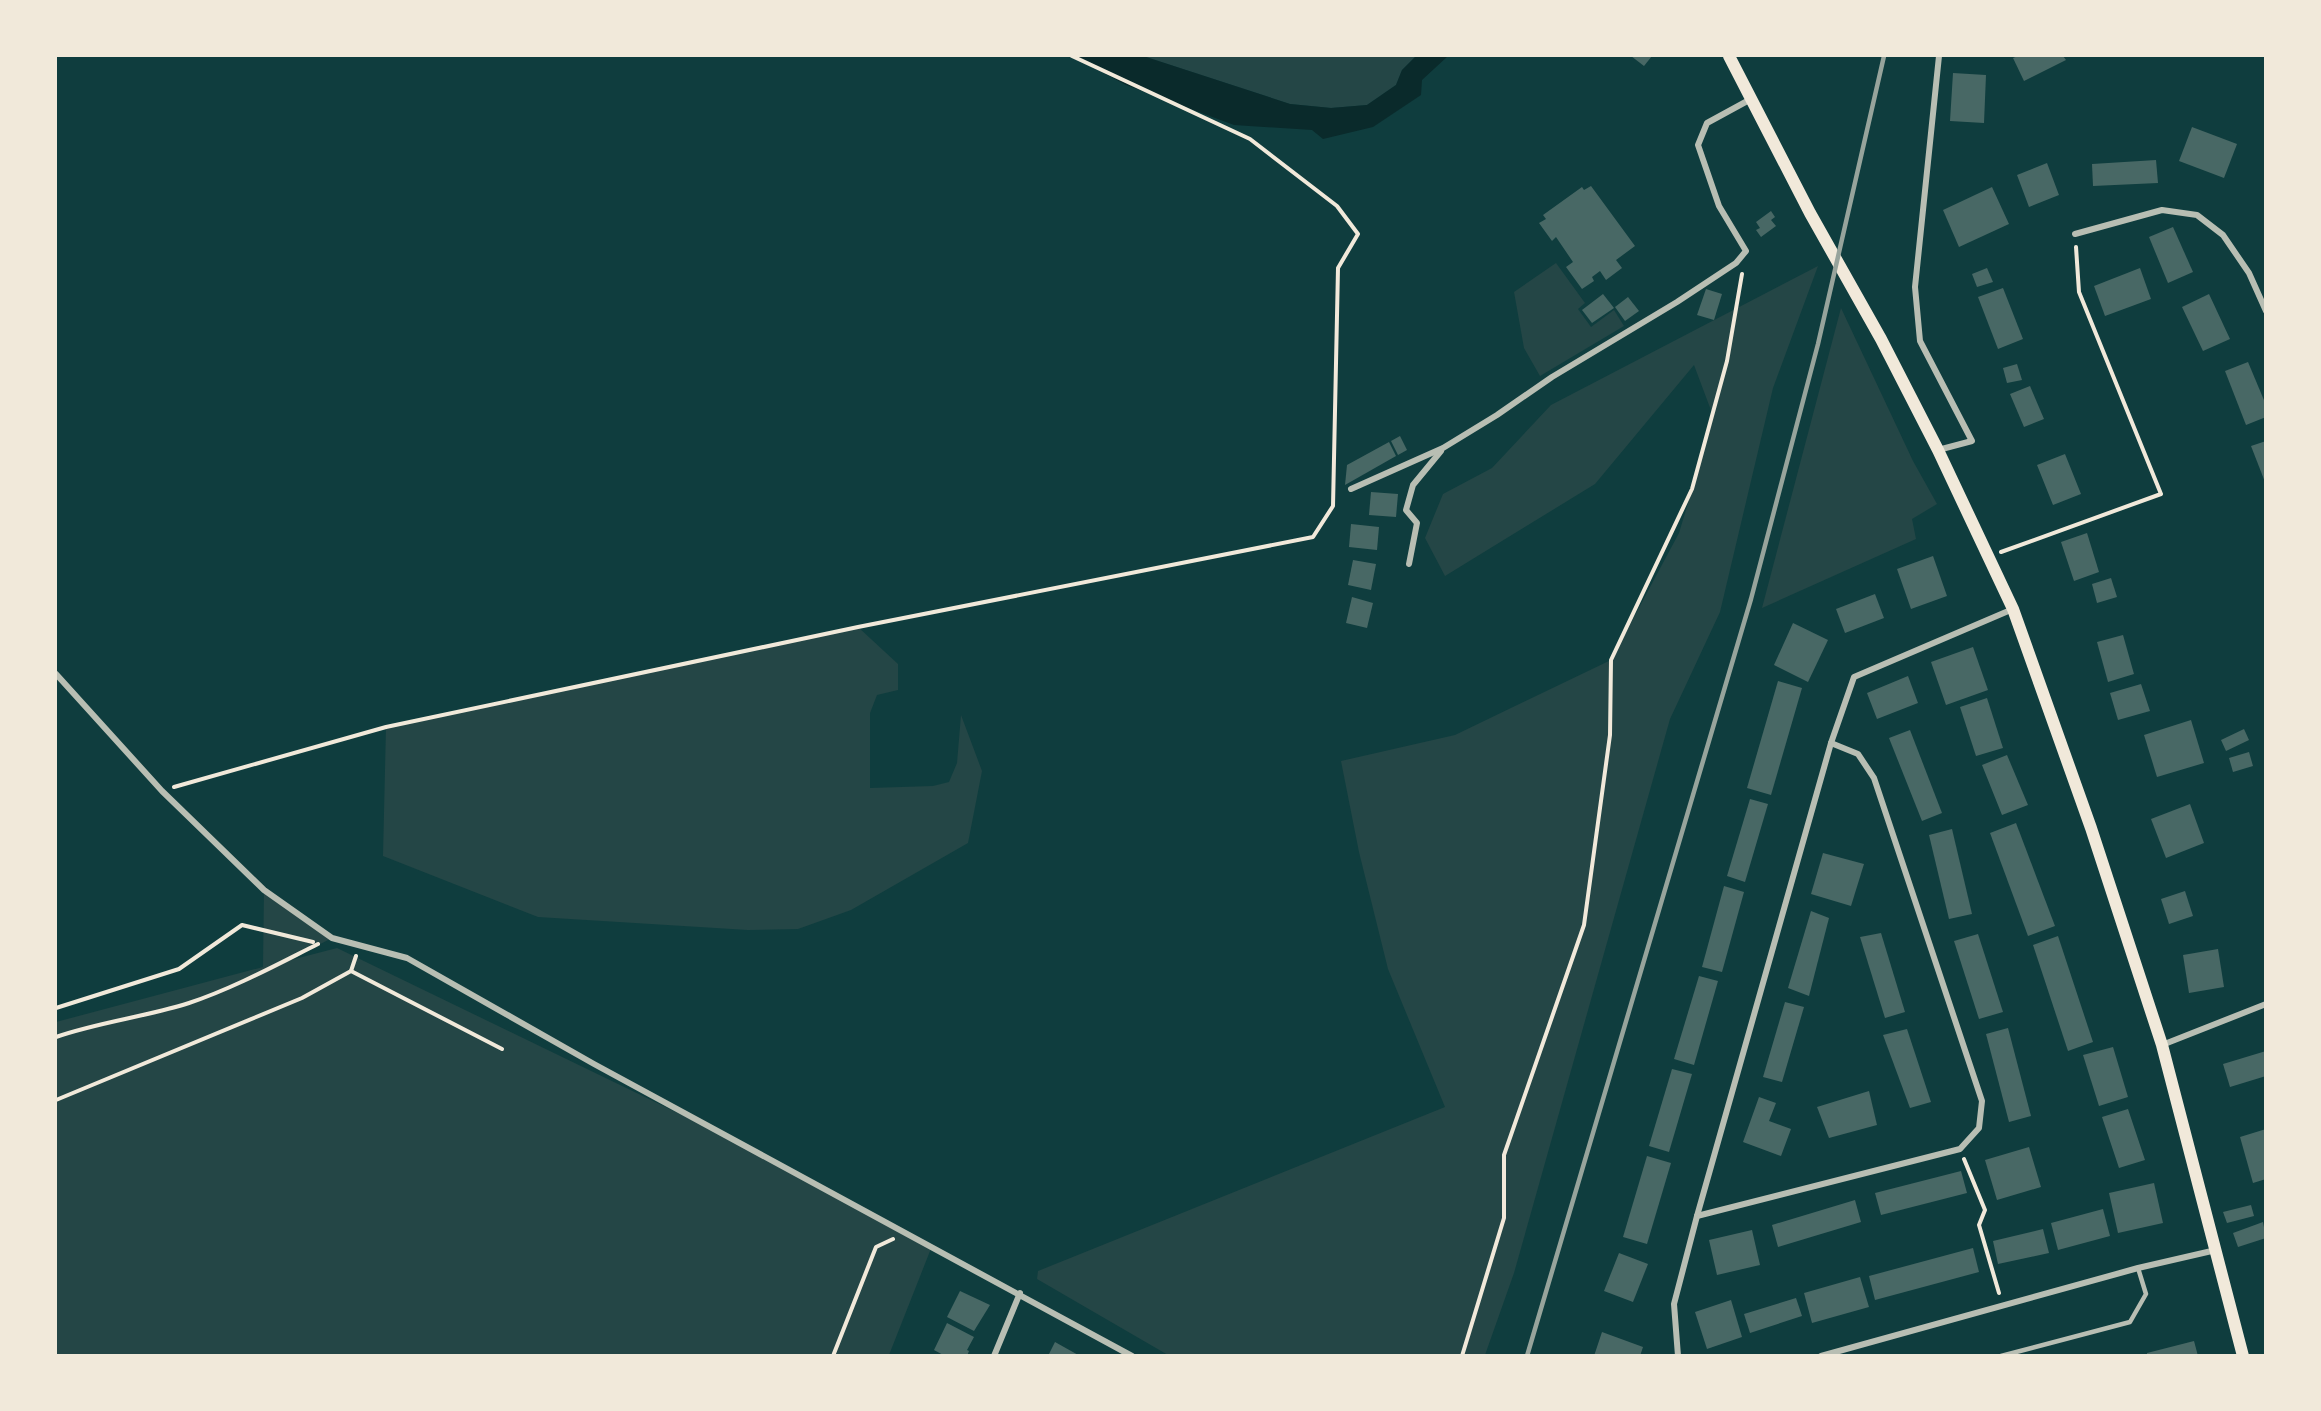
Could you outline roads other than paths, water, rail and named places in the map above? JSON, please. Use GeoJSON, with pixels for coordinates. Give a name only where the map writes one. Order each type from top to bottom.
{"type":"FeatureCollection","features":[{"type":"Feature","properties":{"kind":"main road"},"geometry":{"type":"LineString","coordinates":[[1729,56],[1810,213],[1881,339],[1938,450],[2013,609],[2091,828],[2162,1045],[2243,1356]]}},
{"type":"Feature","properties":{"kind":"street"},"geometry":{"type":"LineString","coordinates":[[1938,450],[1972,441],[1920,341],[1915,286],[1940,56]]}},
{"type":"Feature","properties":{"kind":"street"},"geometry":{"type":"LineString","coordinates":[[1351,489],[1443,448],[1497,415],[1552,377],[1677,302],[1736,263],[1746,251],[1719,206],[1698,145],[1707,123],[1752,99]]}},
{"type":"Feature","properties":{"kind":"street"},"geometry":{"type":"LineString","coordinates":[[2075,234],[2162,210],[2197,216],[2223,235],[2249,273],[2265,311]]}},
{"type":"Feature","properties":{"kind":"street"},"geometry":{"type":"LineString","coordinates":[[1409,564],[1417,523],[1406,510],[1413,485],[1443,448]]}},
{"type":"Feature","properties":{"kind":"street"},"geometry":{"type":"LineString","coordinates":[[1678,1356],[1674,1304],[1831,743],[1854,677],[2013,609]]}},
{"type":"Feature","properties":{"kind":"street"},"geometry":{"type":"LineString","coordinates":[[56,674],[162,791],[264,890],[333,938],[407,958],[594,1064],[1020,1293],[1132,1356]]}},
{"type":"Feature","properties":{"kind":"street"},"geometry":{"type":"LineString","coordinates":[[1697,1216],[1960,1149],[1979,1128],[1982,1101],[1874,778],[1858,754],[1831,743]]}},
{"type":"Feature","properties":{"kind":"street"},"geometry":{"type":"LineString","coordinates":[[2162,1045],[2265,1004]]}},
{"type":"Feature","properties":{"kind":"street"},"geometry":{"type":"LineString","coordinates":[[1821,1356],[2138,1268],[2216,1250]]}},
{"type":"Feature","properties":{"kind":"street"},"geometry":{"type":"LineString","coordinates":[[994,1356],[1020,1293]]}},
{"type":"Feature","properties":{"kind":"lane"},"geometry":{"type":"LineString","coordinates":[[2001,1356],[2130,1322],[2146,1294],[2138,1268]]}},
{"type":"Feature","properties":{"kind":"railway"},"geometry":{"type":"LineString","coordinates":[[1527,1356],[1751,599],[1818,344],[1884,56]]}}]}
